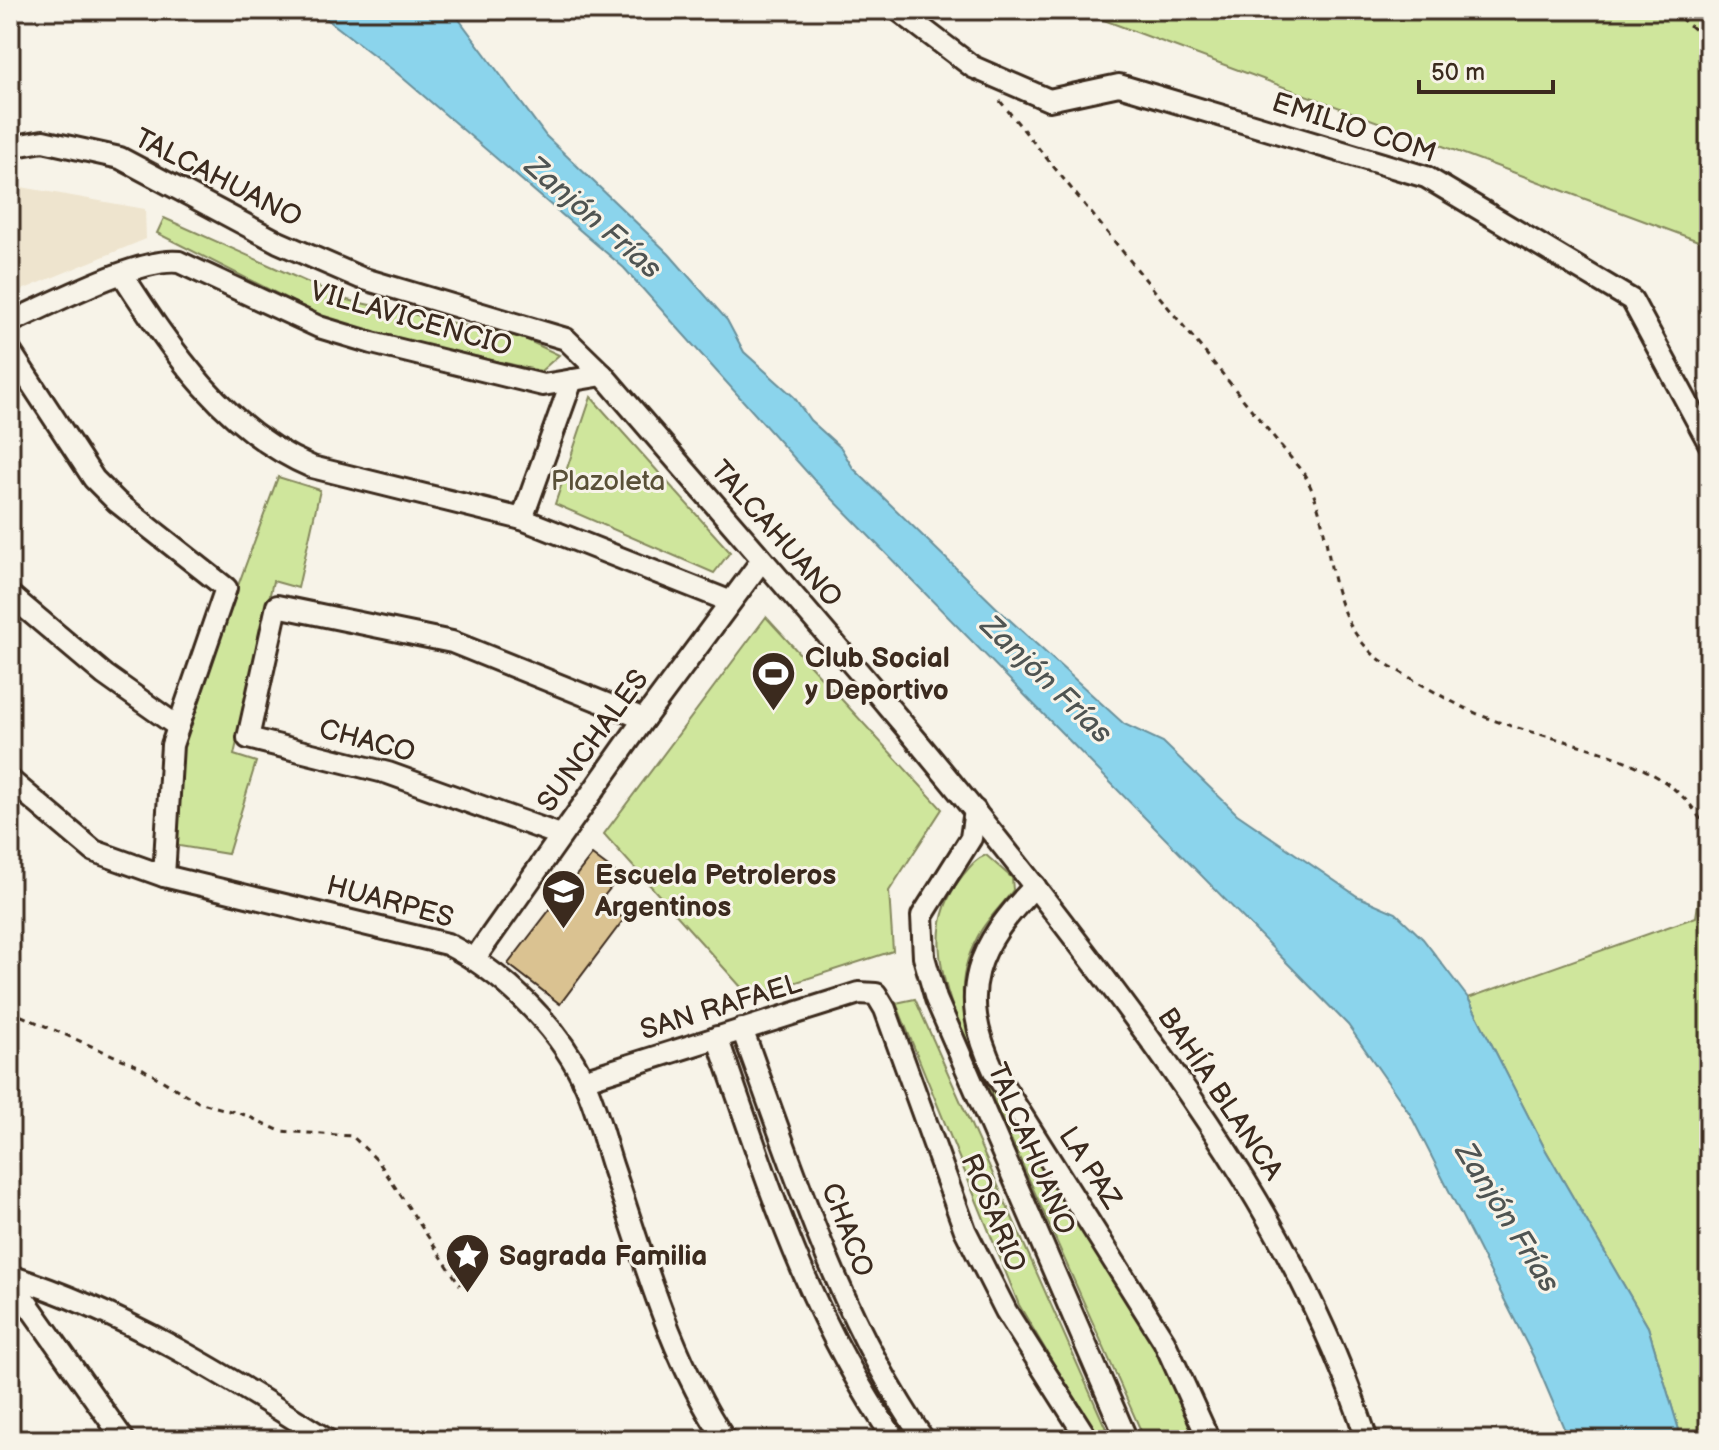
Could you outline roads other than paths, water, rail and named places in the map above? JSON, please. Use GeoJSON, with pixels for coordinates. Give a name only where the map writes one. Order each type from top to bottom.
{"type":"FeatureCollection","features":[{"type":"Feature","properties":{"kind":"street","name":"EMILIO COM"},"geometry":{"type":"LineString","coordinates":[[898,10],[973,67],[1049,100],[1119,85],[1426,177],[1632,300],[1709,443]]}},
{"type":"Feature","properties":{"kind":"street","name":"TALCAHUANO"},"geometry":{"type":"LineString","coordinates":[[10,147],[43,141],[120,158],[278,242],[361,278],[566,339],[603,375],[975,810],[971,838],[922,916],[924,957],[936,999],[1127,1440]]}},
{"type":"Feature","properties":{"kind":"street","name":"VILLAVICENCIO"},"geometry":{"type":"LineString","coordinates":[[122,274],[164,260],[179,262],[319,327],[372,343],[543,385],[603,375]]}},
{"type":"Feature","properties":{"kind":"street"},"geometry":{"type":"LineString","coordinates":[[10,322],[122,274],[172,348],[206,391],[245,429],[280,453],[312,467],[522,519],[729,601]]}},
{"type":"Feature","properties":{"kind":"street"},"geometry":{"type":"LineString","coordinates":[[10,351],[94,479],[117,502],[226,588],[177,726],[164,876]]}},
{"type":"Feature","properties":{"kind":"street"},"geometry":{"type":"LineString","coordinates":[[522,519],[572,380]]}},
{"type":"Feature","properties":{"kind":"street","name":"SUNCHALES"},"geometry":{"type":"LineString","coordinates":[[475,958],[560,835],[762,560]]}},
{"type":"Feature","properties":{"kind":"street"},"geometry":{"type":"LineString","coordinates":[[10,595],[105,675],[177,726]]}},
{"type":"Feature","properties":{"kind":"street","name":"CHACO"},"geometry":{"type":"LineString","coordinates":[[560,835],[388,773],[248,738],[277,606],[452,642],[644,719]]}},
{"type":"Feature","properties":{"kind":"street","name":"HUARPES"},"geometry":{"type":"LineString","coordinates":[[10,780],[94,851],[164,876],[447,944],[475,958],[541,1021],[583,1080],[680,1359],[725,1440]]}},
{"type":"Feature","properties":{"kind":"street","name":"BAHÍA BLANCA"},"geometry":{"type":"LineString","coordinates":[[975,810],[1139,1023],[1235,1161],[1308,1288],[1349,1385],[1367,1440]]}},
{"type":"Feature","properties":{"kind":"street","name":"LA PAZ"},"geometry":{"type":"LineString","coordinates":[[1035,886],[1007,915],[976,971],[973,1008],[977,1029],[994,1071],[1164,1341],[1209,1440]]}},
{"type":"Feature","properties":{"kind":"street","name":"SAN RAFAEL"},"geometry":{"type":"LineString","coordinates":[[583,1080],[859,993],[876,994]]}},
{"type":"Feature","properties":{"kind":"street","name":"ROSARIO"},"geometry":{"type":"LineString","coordinates":[[876,994],[885,1009],[972,1243],[1006,1311],[1088,1440]]}},
{"type":"Feature","properties":{"kind":"street","name":"CHACO"},"geometry":{"type":"LineString","coordinates":[[742,1029],[829,1266],[861,1336],[924,1440]]}},
{"type":"Feature","properties":{"kind":"street","name":"CHACO"},"geometry":{"type":"LineString","coordinates":[[717,1037],[804,1281],[853,1377],[895,1440]]}},
{"type":"Feature","properties":{"kind":"street"},"geometry":{"type":"LineString","coordinates":[[10,1278],[124,1440]]}},
{"type":"Feature","properties":{"kind":"street"},"geometry":{"type":"LineString","coordinates":[[10,1278],[72,1296],[111,1313],[327,1440]]}},
{"type":"Feature","properties":{"kind":"water","name":"Zanjón Frías"},"geometry":{"type":"Polygon","coordinates":[[[315,10],[452,10],[546,136],[669,254],[727,320],[744,352],[794,397],[810,420],[841,448],[853,468],[1000,611],[1124,724],[1163,742],[1237,814],[1357,896],[1396,913],[1423,939],[1468,998],[1545,1149],[1648,1327],[1682,1440],[1569,1440],[1534,1358],[1410,1114],[1348,1025],[814,480],[624,268],[397,73],[315,10]]]}},
{"type":"Feature","properties":{"kind":"place","name":"Club Social y Deportivo"},"geometry":{"type":"Point","coordinates":[774,713]}},
{"type":"Feature","properties":{"kind":"place","name":"Escuela Petroleros Argentinos"},"geometry":{"type":"Point","coordinates":[564,930]}},
{"type":"Feature","properties":{"kind":"place","name":"Sagrada Familia"},"geometry":{"type":"Point","coordinates":[468,1295]}},
{"type":"Feature","properties":{"kind":"park label","name":"Plazoleta"},"geometry":{"type":"Point","coordinates":[608,481]}}]}
